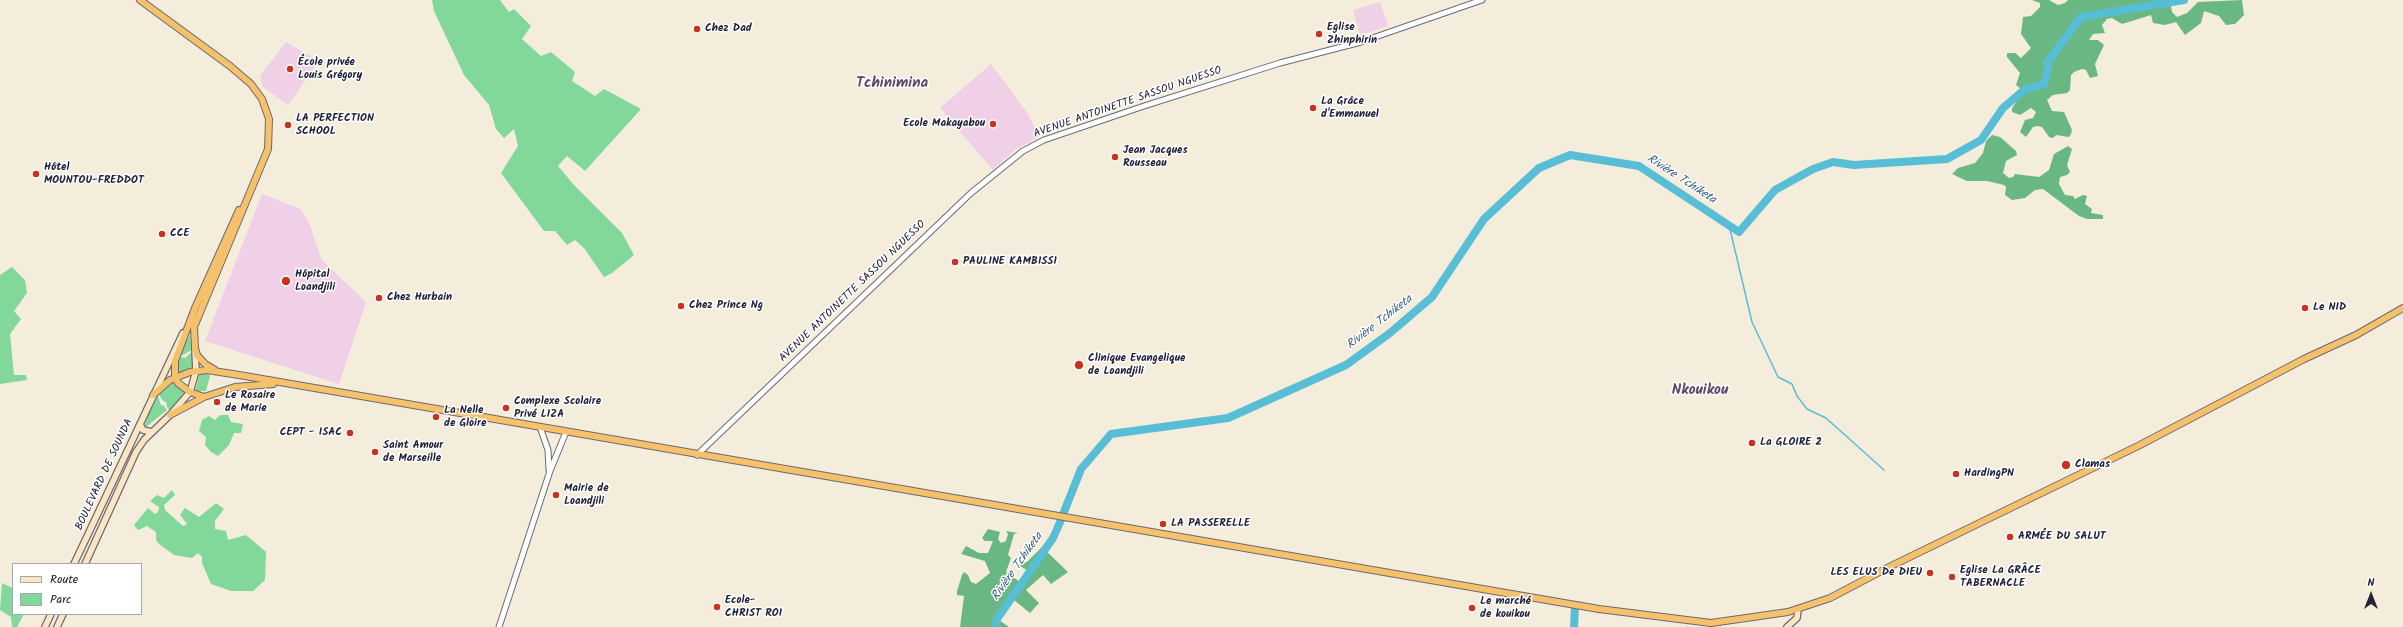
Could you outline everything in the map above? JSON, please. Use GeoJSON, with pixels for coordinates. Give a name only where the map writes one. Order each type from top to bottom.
{"type":"FeatureCollection","features":[{"type":"Feature","properties":{"kind":"highway"},"geometry":{"type":"LineString","coordinates":[[140,0],[251,84],[262,100],[269,119],[270,140],[255,183],[196,323],[195,348],[205,364],[218,372]]}},
{"type":"Feature","properties":{"kind":"highway"},"geometry":{"type":"LineString","coordinates":[[204,397],[190,392],[178,383],[175,378],[177,354],[195,308],[251,182],[267,137],[265,116],[257,96],[225,64]]}},
{"type":"Feature","properties":{"kind":"highway"},"geometry":{"type":"LineString","coordinates":[[153,395],[175,378],[196,371],[239,375],[1630,614],[1711,623],[1798,610],[1830,598],[1901,561],[2048,491],[2304,359],[2356,335],[2403,308]]}},
{"type":"Feature","properties":{"kind":"highway"},"geometry":{"type":"LineString","coordinates":[[235,387],[242,382],[239,375]]}},
{"type":"Feature","properties":{"kind":"highway"},"geometry":{"type":"LineString","coordinates":[[170,415],[204,397],[235,387],[288,383]]}},
{"type":"Feature","properties":{"kind":"main road","name":"BOULEVARD DE SOUNDA"},"geometry":{"type":"LineString","coordinates":[[74,563],[195,308]]}},
{"type":"Feature","properties":{"kind":"main road"},"geometry":{"type":"LineString","coordinates":[[85,563],[129,465],[144,440],[170,415],[190,392],[196,371],[195,348]]}},
{"type":"Feature","properties":{"kind":"main road"},"geometry":{"type":"LineString","coordinates":[[140,424],[143,430],[152,432]]}},
{"type":"Feature","properties":{"kind":"main road"},"geometry":{"type":"LineString","coordinates":[[1787,627],[1797,618],[1798,610]]}},
{"type":"Feature","properties":{"kind":"main road"},"geometry":{"type":"LineString","coordinates":[[45,627],[51,615]]}},
{"type":"Feature","properties":{"kind":"main road"},"geometry":{"type":"LineString","coordinates":[[57,627],[63,615]]}},
{"type":"Feature","properties":{"kind":"street","name":"AVENUE ANTOINETTE SASSOU NGUESSO"},"geometry":{"type":"LineString","coordinates":[[698,455],[971,193],[1022,151],[1044,140],[1144,106],[1280,63],[1361,42],[1482,0]]}},
{"type":"Feature","properties":{"kind":"street"},"geometry":{"type":"LineString","coordinates":[[540,427],[548,450],[550,471]]}},
{"type":"Feature","properties":{"kind":"street"},"geometry":{"type":"LineString","coordinates":[[499,627],[550,471],[566,432]]}},
{"type":"Feature","properties":{"kind":"shaded area"},"geometry":{"type":"Polygon","coordinates":[[[1380,2],[1388,26],[1360,35],[1353,10],[1380,2]]]}},
{"type":"Feature","properties":{"kind":"shaded area","name":"École privée Louis Grégory"},"geometry":{"type":"Polygon","coordinates":[[[286,42],[319,61],[288,105],[263,87],[260,76],[286,42]]]}},
{"type":"Feature","properties":{"kind":"shaded area","name":"Ecole Makayabou"},"geometry":{"type":"Polygon","coordinates":[[[991,64],[1026,111],[1040,137],[1016,149],[993,170],[940,108],[991,64]]]}},
{"type":"Feature","properties":{"kind":"shaded area","name":"Hôpital Loandjili"},"geometry":{"type":"Polygon","coordinates":[[[262,194],[300,209],[309,223],[322,260],[366,302],[339,384],[205,341],[262,194]]]}},
{"type":"Feature","properties":{"kind":"green space"},"geometry":{"type":"Polygon","coordinates":[[[432,0],[500,0],[509,12],[514,9],[531,26],[522,39],[541,56],[551,52],[575,72],[572,81],[595,96],[604,89],[641,109],[585,171],[567,156],[558,166],[574,185],[622,233],[634,255],[612,273],[604,277],[584,248],[575,240],[567,245],[555,231],[544,231],[501,173],[518,146],[514,129],[504,138],[496,129],[489,105],[464,75],[434,11],[432,0]]]}},
{"type":"Feature","properties":{"kind":"green space"},"geometry":{"type":"Polygon","coordinates":[[[2032,0],[2049,0],[2058,5],[2065,3],[2068,0],[2170,0],[2172,12],[2177,17],[2187,13],[2198,2],[2242,0],[2244,15],[2235,24],[2226,25],[2219,16],[2204,11],[2201,23],[2185,35],[2176,22],[2165,25],[2153,23],[2151,15],[2122,24],[2112,18],[2107,19],[2102,25],[2105,33],[2093,34],[2089,40],[2098,40],[2104,45],[2095,64],[2098,76],[2090,78],[2086,70],[2082,69],[2074,72],[2071,75],[2070,90],[2067,93],[2053,95],[2047,100],[2052,111],[2064,112],[2072,130],[2069,137],[2056,135],[2053,138],[2049,137],[2042,127],[2038,126],[2033,127],[2026,137],[2020,132],[2025,120],[2033,118],[2036,112],[2031,108],[2020,115],[2012,112],[2012,108],[2019,98],[2020,88],[2016,85],[2020,73],[2007,57],[2007,53],[2015,53],[2021,58],[2031,48],[2021,34],[2023,17],[2031,16],[2040,7],[2040,3],[2032,0]]]}},
{"type":"Feature","properties":{"kind":"green space"},"geometry":{"type":"Polygon","coordinates":[[[1992,135],[2000,137],[2016,151],[2017,155],[2006,161],[2003,173],[2009,178],[2013,177],[2015,174],[2039,177],[2049,170],[2054,154],[2068,146],[2072,149],[2067,165],[2070,172],[2067,175],[2060,177],[2059,184],[2065,195],[2073,196],[2075,199],[2083,195],[2087,196],[2085,204],[2092,209],[2091,213],[2103,215],[2103,219],[2087,219],[2079,216],[2043,189],[2035,190],[2025,198],[2012,200],[2005,195],[2006,187],[2004,185],[1987,181],[1967,181],[1952,174],[1958,168],[1975,163],[1983,153],[1986,141],[1992,135]]]}},
{"type":"Feature","properties":{"kind":"green space"},"geometry":{"type":"Polygon","coordinates":[[[12,267],[25,280],[27,293],[14,311],[21,319],[10,334],[14,375],[26,375],[27,380],[0,384],[0,275],[12,267]]]}},
{"type":"Feature","properties":{"kind":"green space"},"geometry":{"type":"Polygon","coordinates":[[[190,334],[192,350],[179,357],[190,334]]]}},
{"type":"Feature","properties":{"kind":"green space"},"geometry":{"type":"Polygon","coordinates":[[[192,352],[194,364],[191,368],[178,374],[178,359],[183,357],[185,358],[192,352]]]}},
{"type":"Feature","properties":{"kind":"green space"},"geometry":{"type":"Polygon","coordinates":[[[200,373],[208,373],[210,376],[206,391],[195,391],[200,373]]]}},
{"type":"Feature","properties":{"kind":"green space"},"geometry":{"type":"Polygon","coordinates":[[[174,381],[185,392],[178,402],[169,410],[166,405],[167,403],[162,400],[159,394],[174,381]]]}},
{"type":"Feature","properties":{"kind":"green space"},"geometry":{"type":"Polygon","coordinates":[[[158,396],[161,405],[167,410],[146,427],[145,424],[149,413],[158,396]]]}},
{"type":"Feature","properties":{"kind":"green space"},"geometry":{"type":"Polygon","coordinates":[[[220,415],[228,415],[231,422],[243,424],[241,433],[234,433],[229,445],[218,456],[211,452],[205,445],[206,437],[199,431],[202,420],[209,416],[215,420],[220,415]]]}},
{"type":"Feature","properties":{"kind":"green space"},"geometry":{"type":"Polygon","coordinates":[[[172,490],[175,495],[164,505],[165,510],[183,526],[187,524],[180,515],[185,508],[199,517],[216,503],[224,509],[215,521],[215,529],[226,531],[228,540],[246,535],[266,552],[265,580],[253,591],[231,591],[211,584],[202,563],[202,557],[198,553],[192,558],[174,555],[159,544],[156,540],[156,532],[147,526],[138,530],[134,525],[148,508],[155,514],[158,512],[159,507],[150,501],[157,495],[164,498],[172,490]]]}},
{"type":"Feature","properties":{"kind":"green space"},"geometry":{"type":"Polygon","coordinates":[[[988,529],[1000,532],[998,539],[1001,543],[1006,541],[1008,534],[1006,531],[1018,533],[1014,534],[1008,555],[1011,558],[1006,572],[1020,582],[1027,570],[1018,565],[1020,560],[1025,563],[1042,547],[1068,572],[1051,584],[1043,575],[1026,590],[1039,603],[1030,613],[1009,596],[996,618],[1009,627],[960,627],[964,596],[957,595],[957,591],[962,575],[964,572],[968,575],[971,582],[976,584],[990,573],[985,561],[961,554],[966,546],[979,553],[988,553],[993,541],[985,541],[982,538],[988,529]]]}},
{"type":"Feature","properties":{"kind":"green space"},"geometry":{"type":"Polygon","coordinates":[[[2,583],[12,588],[12,615],[23,615],[17,627],[12,627],[11,617],[0,610],[2,583]]]}},
{"type":"Feature","properties":{"kind":"waterway","name":"Rivière Tchiketa"},"geometry":{"type":"LineString","coordinates":[[1064,512],[1081,469],[1111,434],[1228,418],[1346,365],[1390,333],[1432,297],[1484,219],[1539,168],[1570,155],[1639,166],[1739,232],[1775,190],[1813,169],[1833,162],[1854,165],[1947,159],[1981,140],[2003,108],[2024,90],[2044,84],[2048,69],[2047,63],[2081,17],[2184,0]]}},
{"type":"Feature","properties":{"kind":"waterway"},"geometry":{"type":"LineString","coordinates":[[1729,225],[1752,322],[1778,377],[1792,384],[1797,396],[1807,409],[1826,418],[1884,470]]}},
{"type":"Feature","properties":{"kind":"waterway","name":"Rivière Tchiketa"},"geometry":{"type":"LineString","coordinates":[[995,627],[997,619],[1053,538],[1061,520]]}},
{"type":"Feature","properties":{"kind":"waterway"},"geometry":{"type":"LineString","coordinates":[[1574,627],[1575,608]]}},
{"type":"Feature","properties":{"kind":"place","name":"Chez Dad"},"geometry":{"type":"Point","coordinates":[697,29]}},
{"type":"Feature","properties":{"kind":"place","name":"Eglise Zhinphirin"},"geometry":{"type":"Point","coordinates":[1319,34]}},
{"type":"Feature","properties":{"kind":"place","name":"École privée Louis Grégory"},"geometry":{"type":"Point","coordinates":[290,69]}},
{"type":"Feature","properties":{"kind":"place","name":"La Grâce d'Emmanuel"},"geometry":{"type":"Point","coordinates":[1313,108]}},
{"type":"Feature","properties":{"kind":"place","name":"Ecole Makayabou"},"geometry":{"type":"Point","coordinates":[993,124]}},
{"type":"Feature","properties":{"kind":"place","name":"LA PERFECTION SCHOOL"},"geometry":{"type":"Point","coordinates":[288,125]}},
{"type":"Feature","properties":{"kind":"place","name":"Jean Jacques Rousseau"},"geometry":{"type":"Point","coordinates":[1115,157]}},
{"type":"Feature","properties":{"kind":"place","name":"Hôtel MOUNTOU-FREDDOT"},"geometry":{"type":"Point","coordinates":[36,174]}},
{"type":"Feature","properties":{"kind":"place","name":"CCE"},"geometry":{"type":"Point","coordinates":[162,234]}},
{"type":"Feature","properties":{"kind":"place","name":"PAULINE KAMBISSI"},"geometry":{"type":"Point","coordinates":[955,262]}},
{"type":"Feature","properties":{"kind":"place","name":"Hôpital Loandjili"},"geometry":{"type":"Point","coordinates":[286,281]}},
{"type":"Feature","properties":{"kind":"place","name":"Chez Hurbain"},"geometry":{"type":"Point","coordinates":[379,298]}},
{"type":"Feature","properties":{"kind":"place","name":"Chez Prince Ng"},"geometry":{"type":"Point","coordinates":[681,306]}},
{"type":"Feature","properties":{"kind":"place","name":"Le NID"},"geometry":{"type":"Point","coordinates":[2305,308]}},
{"type":"Feature","properties":{"kind":"place","name":"Clinique Evangelique de Loandjili"},"geometry":{"type":"Point","coordinates":[1079,365]}},
{"type":"Feature","properties":{"kind":"place","name":"Le Rosaire de Marie"},"geometry":{"type":"Point","coordinates":[217,402]}},
{"type":"Feature","properties":{"kind":"place","name":"Complexe Scolaire Privé LIZA"},"geometry":{"type":"Point","coordinates":[506,408]}},
{"type":"Feature","properties":{"kind":"place","name":"La Nelle de Gloire"},"geometry":{"type":"Point","coordinates":[436,417]}},
{"type":"Feature","properties":{"kind":"place","name":"CEPT - ISAC"},"geometry":{"type":"Point","coordinates":[350,433]}},
{"type":"Feature","properties":{"kind":"place","name":"La GLOIRE 2"},"geometry":{"type":"Point","coordinates":[1752,443]}},
{"type":"Feature","properties":{"kind":"place","name":"Saint Amour de Marseille"},"geometry":{"type":"Point","coordinates":[375,452]}},
{"type":"Feature","properties":{"kind":"place","name":"Clamas"},"geometry":{"type":"Point","coordinates":[2066,465]}},
{"type":"Feature","properties":{"kind":"place","name":"HardingPN"},"geometry":{"type":"Point","coordinates":[1956,474]}},
{"type":"Feature","properties":{"kind":"place","name":"Mairie de Loandjili"},"geometry":{"type":"Point","coordinates":[556,495]}},
{"type":"Feature","properties":{"kind":"place","name":"LA PASSERELLE"},"geometry":{"type":"Point","coordinates":[1163,524]}},
{"type":"Feature","properties":{"kind":"place","name":"ARMÉE DU SALUT"},"geometry":{"type":"Point","coordinates":[2010,537]}},
{"type":"Feature","properties":{"kind":"place","name":"LES ELUS De DIEU"},"geometry":{"type":"Point","coordinates":[1930,573]}},
{"type":"Feature","properties":{"kind":"place","name":"Eglise La GRÂCE TABERNACLE"},"geometry":{"type":"Point","coordinates":[1952,577]}},
{"type":"Feature","properties":{"kind":"place","name":"Ecole- CHRIST ROI"},"geometry":{"type":"Point","coordinates":[717,607]}},
{"type":"Feature","properties":{"kind":"place","name":"Le marché de kouikou"},"geometry":{"type":"Point","coordinates":[1472,608]}},
{"type":"Feature","properties":{"kind":"district","name":"Tchinimina"},"geometry":{"type":"Point","coordinates":[892,84]}},
{"type":"Feature","properties":{"kind":"district","name":"Nkouikou"},"geometry":{"type":"Point","coordinates":[1700,391]}}]}
